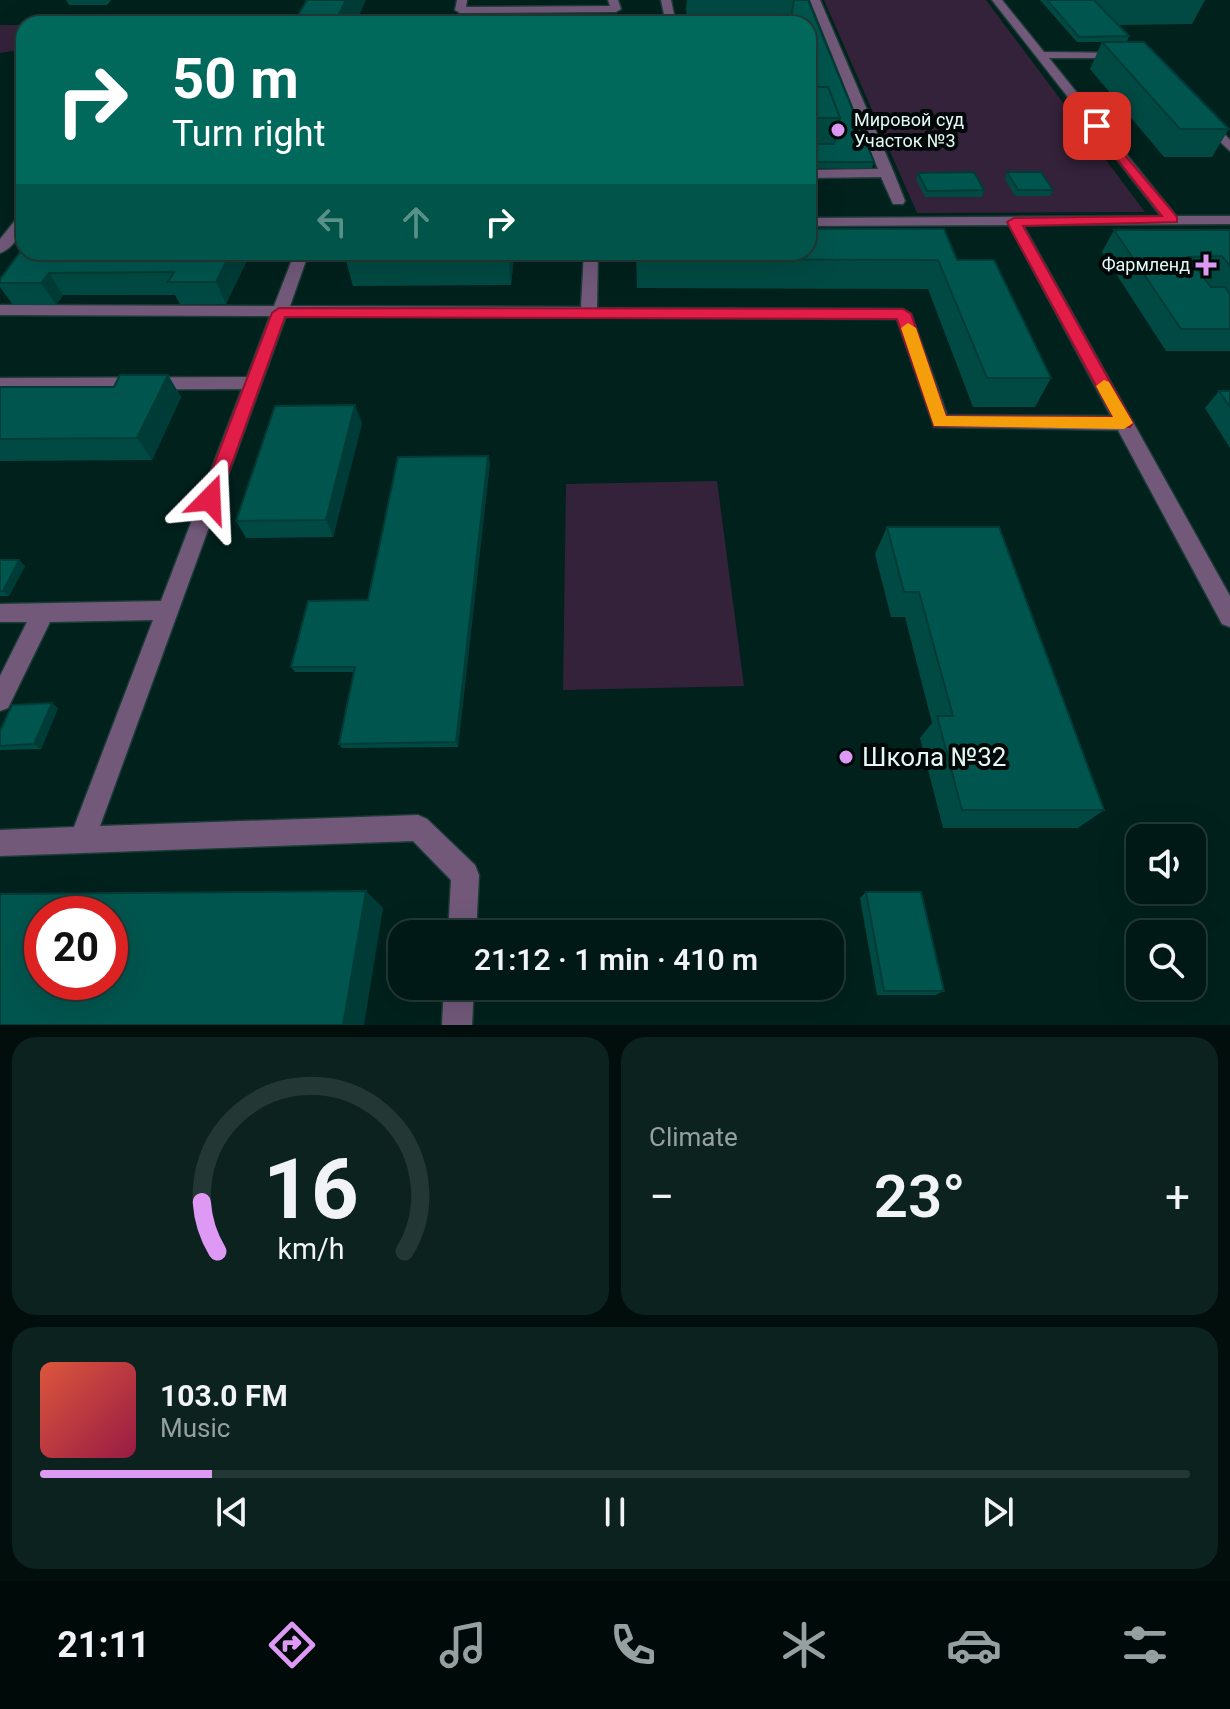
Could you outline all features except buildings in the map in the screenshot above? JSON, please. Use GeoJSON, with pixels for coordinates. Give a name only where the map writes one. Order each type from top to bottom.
{"type":"FeatureCollection","features":[{"type":"Feature","properties":{"kind":"street"},"geometry":{"type":"LineString","coordinates":[[462,0],[460,10],[616,9],[613,0]]}},
{"type":"Feature","properties":{"kind":"street"},"geometry":{"type":"LineString","coordinates":[[815,0],[907,222]]}},
{"type":"Feature","properties":{"kind":"street"},"geometry":{"type":"LineString","coordinates":[[997,0],[1172,220]]}},
{"type":"Feature","properties":{"kind":"street"},"geometry":{"type":"LineString","coordinates":[[1041,55],[1142,55]]}},
{"type":"Feature","properties":{"kind":"street"},"geometry":{"type":"LineString","coordinates":[[1230,125],[1204,120],[1230,147]]}},
{"type":"Feature","properties":{"kind":"street"},"geometry":{"type":"LineString","coordinates":[[816,174],[887,173]]}},
{"type":"Feature","properties":{"kind":"street"},"geometry":{"type":"LineString","coordinates":[[887,173],[898,201]]}},
{"type":"Feature","properties":{"kind":"street"},"geometry":{"type":"LineString","coordinates":[[816,222],[1230,220]]}},
{"type":"Feature","properties":{"kind":"street"},"geometry":{"type":"LineString","coordinates":[[1014,222],[1230,617]]}},
{"type":"Feature","properties":{"kind":"street"},"geometry":{"type":"LineString","coordinates":[[0,249],[16,229]]}},
{"type":"Feature","properties":{"kind":"street"},"geometry":{"type":"LineString","coordinates":[[82,840],[299,260]]}},
{"type":"Feature","properties":{"kind":"street"},"geometry":{"type":"LineString","coordinates":[[589,313],[591,260]]}},
{"type":"Feature","properties":{"kind":"street"},"geometry":{"type":"LineString","coordinates":[[0,310],[903,314],[940,422],[1124,423]]}},
{"type":"Feature","properties":{"kind":"street"},"geometry":{"type":"LineString","coordinates":[[0,384],[254,383]]}},
{"type":"Feature","properties":{"kind":"street"},"geometry":{"type":"LineString","coordinates":[[0,613],[168,610]]}},
{"type":"Feature","properties":{"kind":"street"},"geometry":{"type":"LineString","coordinates":[[0,700],[43,613]]}},
{"type":"Feature","properties":{"kind":"street"},"geometry":{"type":"LineString","coordinates":[[0,843],[418,828],[465,875],[463,920]]}},
{"type":"Feature","properties":{"kind":"street"},"geometry":{"type":"LineString","coordinates":[[457,1025],[458,1000]]}},
{"type":"Feature","properties":{"kind":"shaded area"},"geometry":{"type":"Polygon","coordinates":[[[824,0],[986,0],[1145,212],[917,213],[824,0]]]}},
{"type":"Feature","properties":{"kind":"shaded area"},"geometry":{"type":"Polygon","coordinates":[[[0,25],[16,25],[16,50],[0,53],[0,25]]]}},
{"type":"Feature","properties":{"kind":"shaded area"},"geometry":{"type":"Polygon","coordinates":[[[717,481],[744,686],[563,690],[566,484],[717,481]]]}},
{"type":"Feature","properties":{"kind":"slow traffic"},"geometry":{"type":"LineString","coordinates":[[908,328],[940,422],[1124,423],[1104,386]]}},
{"type":"Feature","properties":{"kind":"place","name":"Мировой суд Участок №3"},"geometry":{"type":"Point","coordinates":[838,130]}},
{"type":"Feature","properties":{"kind":"place","name":"Фармленд"},"geometry":{"type":"Point","coordinates":[1206,265]}},
{"type":"Feature","properties":{"kind":"place","name":"Школа №32"},"geometry":{"type":"Point","coordinates":[846,757]}},
{"type":"Feature","properties":{"kind":"route"},"geometry":{"type":"LineString","coordinates":[[210,499],[279,313],[903,314],[940,422],[1124,423],[1014,222],[1172,220],[1097,126]]}}]}
